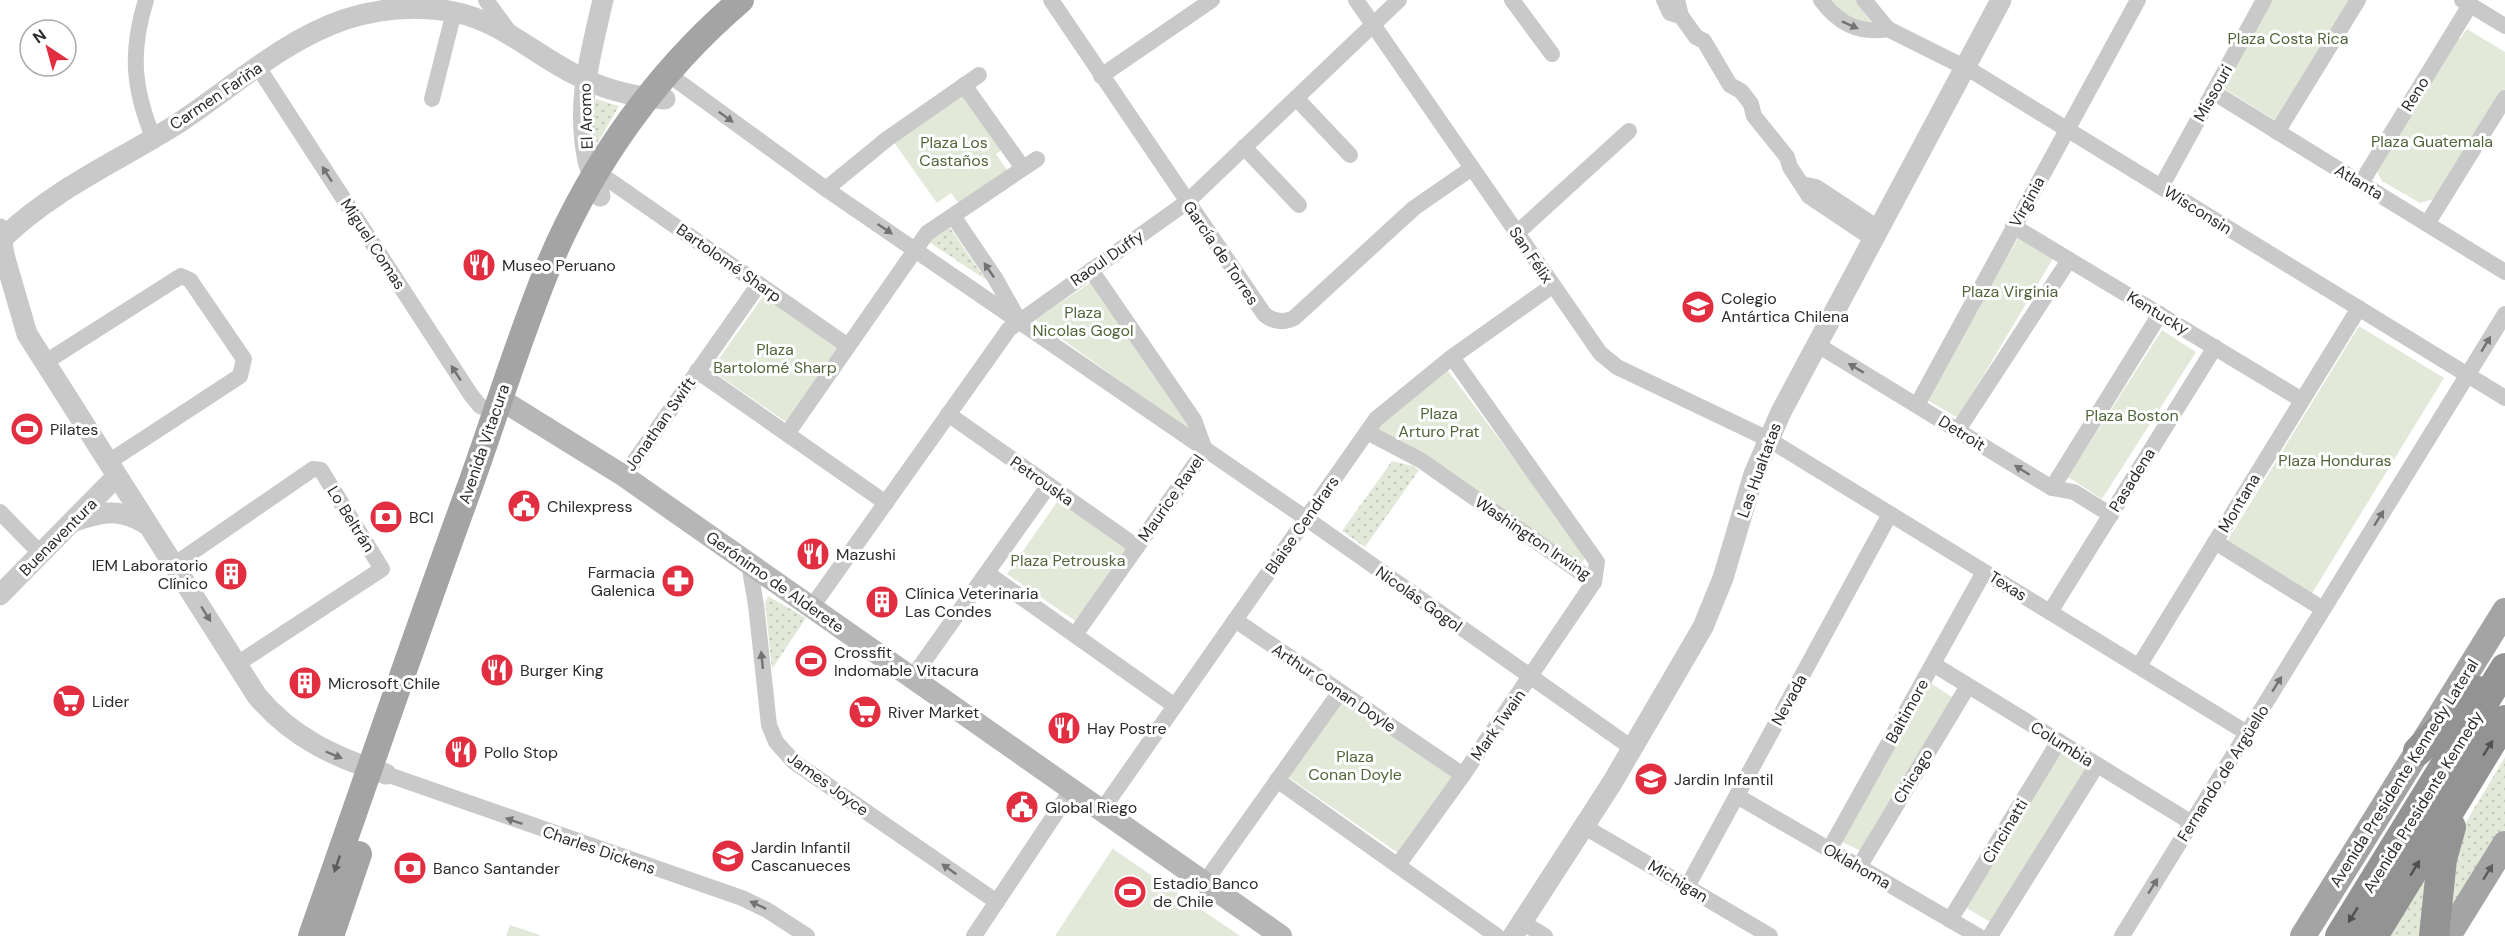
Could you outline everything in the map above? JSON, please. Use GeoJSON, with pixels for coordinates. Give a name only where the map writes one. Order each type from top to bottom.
{"type":"FeatureCollection","features":[{"type":"Feature","properties":{"kind":"highway"},"geometry":{"type":"LineString","coordinates":[[2418,751],[2505,659]]}},
{"type":"Feature","properties":{"kind":"highway","name":"Avenida Presidente Kennedy"},"geometry":{"type":"LineString","coordinates":[[2340,936],[2505,668]]}},
{"type":"Feature","properties":{"kind":"highway","name":"Avenida Presidente Kennedy"},"geometry":{"type":"LineString","coordinates":[[2373,936],[2505,720]]}},
{"type":"Feature","properties":{"kind":"highway"},"geometry":{"type":"LineString","coordinates":[[2434,936],[2442,859],[2453,820],[2471,775]]}},
{"type":"Feature","properties":{"kind":"main road","name":"Avenida Vitacura"},"geometry":{"type":"LineString","coordinates":[[331,936],[378,772],[504,407],[552,258],[705,31],[741,0]]}},
{"type":"Feature","properties":{"kind":"main road","name":"Avenida Vitacura"},"geometry":{"type":"LineString","coordinates":[[663,93],[747,0]]}},
{"type":"Feature","properties":{"kind":"main road","name":"Gerónimo de Alderete"},"geometry":{"type":"LineString","coordinates":[[504,407],[624,476],[1281,936]]}},
{"type":"Feature","properties":{"kind":"main road","name":"Avenida Presidente Kennedy Lateral"},"geometry":{"type":"LineString","coordinates":[[2303,936],[2505,610]]}},
{"type":"Feature","properties":{"kind":"main road","name":"Avenida Vitacura"},"geometry":{"type":"LineString","coordinates":[[311,936],[378,772]]}},
{"type":"Feature","properties":{"kind":"main road"},"geometry":{"type":"LineString","coordinates":[[2448,936],[2505,844]]}},
{"type":"Feature","properties":{"kind":"street"},"geometry":{"type":"LineString","coordinates":[[146,0],[134,47],[135,74],[142,111],[153,137]]}},
{"type":"Feature","properties":{"kind":"street"},"geometry":{"type":"LineString","coordinates":[[486,0],[510,33]]}},
{"type":"Feature","properties":{"kind":"street","name":"El Aromo"},"geometry":{"type":"LineString","coordinates":[[601,184],[584,126],[584,79],[603,0]]}},
{"type":"Feature","properties":{"kind":"street","name":"García de Torres"},"geometry":{"type":"LineString","coordinates":[[1051,0],[1263,314],[1271,320],[1282,322],[1294,318],[1414,208],[1472,168]]}},
{"type":"Feature","properties":{"kind":"street"},"geometry":{"type":"LineString","coordinates":[[1101,76],[1212,0]]}},
{"type":"Feature","properties":{"kind":"street","name":"San Félix"},"geometry":{"type":"LineString","coordinates":[[1356,0],[1590,341],[1617,367],[1768,439]]}},
{"type":"Feature","properties":{"kind":"street","name":"Raoul Duffy"},"geometry":{"type":"LineString","coordinates":[[812,608],[1003,337],[1018,321],[1187,202],[1399,0]]}},
{"type":"Feature","properties":{"kind":"street"},"geometry":{"type":"LineString","coordinates":[[1512,0],[1552,54]]}},
{"type":"Feature","properties":{"kind":"street"},"geometry":{"type":"LineString","coordinates":[[1664,0],[1670,13],[1679,8],[1696,37],[1704,41],[1723,69],[1727,80],[1741,91],[1751,104],[1754,116],[1787,157],[1790,167],[1809,196],[1819,204],[1876,233]]}},
{"type":"Feature","properties":{"kind":"street","name":"Wisconsin"},"geometry":{"type":"LineString","coordinates":[[1821,0],[1830,13],[1847,25],[1866,31],[1888,29]]}},
{"type":"Feature","properties":{"kind":"street","name":"Wisconsin"},"geometry":{"type":"LineString","coordinates":[[1864,0],[1888,29],[1965,67],[2505,398]]}},
{"type":"Feature","properties":{"kind":"street","name":"Las Hualtatas"},"geometry":{"type":"LineString","coordinates":[[1517,929],[1585,827],[1693,645],[1714,603],[1747,495],[1768,439],[1816,344],[2001,0]]}},
{"type":"Feature","properties":{"kind":"street","name":"Virginia"},"geometry":{"type":"LineString","coordinates":[[1917,405],[2138,0]]}},
{"type":"Feature","properties":{"kind":"street","name":"Missouri"},"geometry":{"type":"LineString","coordinates":[[2161,187],[2264,0]]}},
{"type":"Feature","properties":{"kind":"street"},"geometry":{"type":"LineString","coordinates":[[2277,132],[2358,0]]}},
{"type":"Feature","properties":{"kind":"street"},"geometry":{"type":"LineString","coordinates":[[2466,2],[2505,26]]}},
{"type":"Feature","properties":{"kind":"street","name":"Reno"},"geometry":{"type":"LineString","coordinates":[[2361,183],[2466,2]]}},
{"type":"Feature","properties":{"kind":"street","name":"Carmen Fariña"},"geometry":{"type":"LineString","coordinates":[[1,236],[52,197],[153,137],[311,34],[361,15],[413,8],[460,8],[510,33],[584,79],[622,93],[663,93]]}},
{"type":"Feature","properties":{"kind":"street"},"geometry":{"type":"LineString","coordinates":[[432,99],[460,8]]}},
{"type":"Feature","properties":{"kind":"street","name":"Miguel Comas"},"geometry":{"type":"LineString","coordinates":[[258,67],[471,395],[480,406],[504,407]]}},
{"type":"Feature","properties":{"kind":"street"},"geometry":{"type":"LineString","coordinates":[[826,189],[887,139],[979,75]]}},
{"type":"Feature","properties":{"kind":"street"},"geometry":{"type":"LineString","coordinates":[[787,434],[927,234],[1030,164],[964,85]]}},
{"type":"Feature","properties":{"kind":"street","name":"Nicolás Gogol"},"geometry":{"type":"LineString","coordinates":[[663,93],[826,189],[916,249],[1307,519],[1632,748]]}},
{"type":"Feature","properties":{"kind":"street","name":"Atlanta"},"geometry":{"type":"LineString","coordinates":[[2213,93],[2505,272]]}},
{"type":"Feature","properties":{"kind":"street"},"geometry":{"type":"LineString","coordinates":[[1296,98],[1350,155]]}},
{"type":"Feature","properties":{"kind":"street"},"geometry":{"type":"LineString","coordinates":[[2427,224],[2505,98]]}},
{"type":"Feature","properties":{"kind":"street"},"geometry":{"type":"LineString","coordinates":[[1517,233],[1629,131]]}},
{"type":"Feature","properties":{"kind":"street"},"geometry":{"type":"LineString","coordinates":[[1244,147],[1299,205]]}},
{"type":"Feature","properties":{"kind":"street","name":"Bartolomé Sharp"},"geometry":{"type":"LineString","coordinates":[[601,184],[759,284],[848,346]]}},
{"type":"Feature","properties":{"kind":"street","name":"Nicolás Gogol"},"geometry":{"type":"LineString","coordinates":[[953,216],[995,278],[1018,321]]}},
{"type":"Feature","properties":{"kind":"street","name":"Kentucky"},"geometry":{"type":"LineString","coordinates":[[2013,226],[2302,400]]}},
{"type":"Feature","properties":{"kind":"street"},"geometry":{"type":"LineString","coordinates":[[1,236],[27,334],[257,696],[283,724],[313,745],[378,772]]}},
{"type":"Feature","properties":{"kind":"street"},"geometry":{"type":"LineString","coordinates":[[1958,430],[2069,260]]}},
{"type":"Feature","properties":{"kind":"street"},"geometry":{"type":"LineString","coordinates":[[1091,270],[1194,420],[1205,450]]}},
{"type":"Feature","properties":{"kind":"street"},"geometry":{"type":"LineString","coordinates":[[44,363],[181,276],[190,280],[244,359],[240,376],[112,470]]}},
{"type":"Feature","properties":{"kind":"street","name":"Jonathan Swift"},"geometry":{"type":"LineString","coordinates":[[624,476],[759,284]]}},
{"type":"Feature","properties":{"kind":"street","name":"Blaise Cendrars"},"geometry":{"type":"LineString","coordinates":[[1102,810],[1376,419],[1452,357],[1552,286]]}},
{"type":"Feature","properties":{"kind":"street","name":"Montana"},"geometry":{"type":"LineString","coordinates":[[2139,666],[2359,308]]}},
{"type":"Feature","properties":{"kind":"street"},"geometry":{"type":"LineString","coordinates":[[2052,488],[2160,314]]}},
{"type":"Feature","properties":{"kind":"street","name":"Fernando de Argüello"},"geometry":{"type":"LineString","coordinates":[[2122,936],[2505,314]]}},
{"type":"Feature","properties":{"kind":"street","name":"Detroit"},"geometry":{"type":"LineString","coordinates":[[1816,344],[2052,488],[2074,492],[2111,514]]}},
{"type":"Feature","properties":{"kind":"street","name":"Pasadena"},"geometry":{"type":"LineString","coordinates":[[2050,612],[2215,347]]}},
{"type":"Feature","properties":{"kind":"street","name":"Washington Irwing"},"geometry":{"type":"LineString","coordinates":[[1367,432],[1422,461],[1593,582],[1597,562],[1452,357]]}},
{"type":"Feature","properties":{"kind":"street"},"geometry":{"type":"LineString","coordinates":[[697,371],[886,503]]}},
{"type":"Feature","properties":{"kind":"street","name":"Petrouska"},"geometry":{"type":"LineString","coordinates":[[948,414],[1137,547]]}},
{"type":"Feature","properties":{"kind":"street","name":"Texas"},"geometry":{"type":"LineString","coordinates":[[1768,439],[2247,733]]}},
{"type":"Feature","properties":{"kind":"street","name":"Maurice Ravel"},"geometry":{"type":"LineString","coordinates":[[1075,635],[1205,450]]}},
{"type":"Feature","properties":{"kind":"street","name":"Lo Beltrán"},"geometry":{"type":"LineString","coordinates":[[175,564],[314,469],[321,470],[382,569],[237,664]]}},
{"type":"Feature","properties":{"kind":"street","name":"Buenaventura"},"geometry":{"type":"LineString","coordinates":[[0,595],[75,521],[112,470]]}},
{"type":"Feature","properties":{"kind":"street"},"geometry":{"type":"LineString","coordinates":[[912,678],[1049,485]]}},
{"type":"Feature","properties":{"kind":"street"},"geometry":{"type":"LineString","coordinates":[[0,512],[42,555]]}},
{"type":"Feature","properties":{"kind":"street"},"geometry":{"type":"LineString","coordinates":[[75,521],[97,514],[123,512],[148,525]]}},
{"type":"Feature","properties":{"kind":"street","name":"Nevada"},"geometry":{"type":"LineString","coordinates":[[1687,887],[1890,514]]}},
{"type":"Feature","properties":{"kind":"street"},"geometry":{"type":"LineString","coordinates":[[2215,542],[2324,609]]}},
{"type":"Feature","properties":{"kind":"street","name":"James Joyce"},"geometry":{"type":"LineString","coordinates":[[749,564],[756,605],[769,725],[781,749],[794,762],[997,902]]}},
{"type":"Feature","properties":{"kind":"street","name":"Baltimore"},"geometry":{"type":"LineString","coordinates":[[1830,850],[1984,572]]}},
{"type":"Feature","properties":{"kind":"street"},"geometry":{"type":"LineString","coordinates":[[987,573],[1175,706]]}},
{"type":"Feature","properties":{"kind":"street"},"geometry":{"type":"LineString","coordinates":[[756,605],[762,590],[771,579]]}},
{"type":"Feature","properties":{"kind":"street","name":"Mark Twain"},"geometry":{"type":"LineString","coordinates":[[1398,865],[1463,775],[1593,582]]}},
{"type":"Feature","properties":{"kind":"street","name":"Arthur Conan Doyle"},"geometry":{"type":"LineString","coordinates":[[1235,620],[1463,775]]}},
{"type":"Feature","properties":{"kind":"street","name":"Columbia"},"geometry":{"type":"LineString","coordinates":[[1933,664],[2192,823]]}},
{"type":"Feature","properties":{"kind":"street","name":"Chicago"},"geometry":{"type":"LineString","coordinates":[[1859,867],[1968,686]]}},
{"type":"Feature","properties":{"kind":"street"},"geometry":{"type":"LineString","coordinates":[[1205,882],[1340,692]]}},
{"type":"Feature","properties":{"kind":"street","name":"Cincinatti"},"geometry":{"type":"LineString","coordinates":[[1950,920],[2059,741]]}},
{"type":"Feature","properties":{"kind":"street"},"geometry":{"type":"LineString","coordinates":[[1990,936],[2097,765]]}},
{"type":"Feature","properties":{"kind":"street","name":"Charles Dickens"},"geometry":{"type":"LineString","coordinates":[[378,772],[742,898],[767,909],[807,936]]}},
{"type":"Feature","properties":{"kind":"street"},"geometry":{"type":"LineString","coordinates":[[1277,780],[1497,936]]}},
{"type":"Feature","properties":{"kind":"street"},"geometry":{"type":"LineString","coordinates":[[974,936],[1072,789]]}},
{"type":"Feature","properties":{"kind":"street","name":"Oklahoma"},"geometry":{"type":"LineString","coordinates":[[1737,796],[1978,936]]}},
{"type":"Feature","properties":{"kind":"street","name":"Michigan"},"geometry":{"type":"LineString","coordinates":[[1585,827],[1770,936]]}},
{"type":"Feature","properties":{"kind":"street"},"geometry":{"type":"LineString","coordinates":[[1517,929],[1545,936]]}},
{"type":"Feature","properties":{"kind":"green space"},"geometry":{"type":"Polygon","coordinates":[[[1829,0],[1855,0],[1873,25],[1849,18],[1829,0]]]}},
{"type":"Feature","properties":{"kind":"green space","name":"Plaza Costa Rica"},"geometry":{"type":"Polygon","coordinates":[[[2268,0],[2353,0],[2278,122],[2218,85],[2268,0]]]}},
{"type":"Feature","properties":{"kind":"green space","name":"Plaza Guatemala"},"geometry":{"type":"Polygon","coordinates":[[[2467,29],[2505,52],[2505,89],[2440,194],[2434,199],[2420,203],[2382,181],[2377,171],[2458,38],[2460,39],[2467,29]]]}},
{"type":"Feature","properties":{"kind":"green space","name":"Plaza Los Castaños"},"geometry":{"type":"Polygon","coordinates":[[[964,91],[1005,148],[996,154],[1007,170],[959,204],[951,193],[937,203],[893,141],[964,91]]]}},
{"type":"Feature","properties":{"kind":"green space"},"geometry":{"type":"Polygon","coordinates":[[[596,99],[619,106],[597,144],[591,114],[596,99]]]}},
{"type":"Feature","properties":{"kind":"green space"},"geometry":{"type":"Polygon","coordinates":[[[948,225],[986,280],[926,240],[948,225]]]}},
{"type":"Feature","properties":{"kind":"green space","name":"Plaza Virginia"},"geometry":{"type":"Polygon","coordinates":[[[2020,235],[2055,255],[1958,418],[1924,398],[2020,235]]]}},
{"type":"Feature","properties":{"kind":"green space","name":"Plaza Nicolas Gogol"},"geometry":{"type":"Polygon","coordinates":[[[1091,282],[1197,436],[1035,320],[1091,282]]]}},
{"type":"Feature","properties":{"kind":"green space","name":"Plaza Bartolomé Sharp"},"geometry":{"type":"Polygon","coordinates":[[[764,295],[839,347],[786,422],[711,370],[764,295]]]}},
{"type":"Feature","properties":{"kind":"green space","name":"Plaza Honduras"},"geometry":{"type":"Polygon","coordinates":[[[2359,326],[2444,378],[2311,595],[2226,543],[2359,326]]]}},
{"type":"Feature","properties":{"kind":"green space","name":"Plaza Boston"},"geometry":{"type":"Polygon","coordinates":[[[2162,330],[2196,352],[2102,499],[2068,477],[2162,330]]]}},
{"type":"Feature","properties":{"kind":"green space","name":"Plaza Arturo Prat"},"geometry":{"type":"Polygon","coordinates":[[[1446,368],[1587,556],[1579,565],[1371,429],[1446,368]]]}},
{"type":"Feature","properties":{"kind":"green space"},"geometry":{"type":"Polygon","coordinates":[[[1392,461],[1413,466],[1419,470],[1365,547],[1342,531],[1392,461]]]}},
{"type":"Feature","properties":{"kind":"green space","name":"Plaza Petrouska"},"geometry":{"type":"Polygon","coordinates":[[[1059,499],[1129,546],[1077,622],[1007,574],[1059,499]]]}},
{"type":"Feature","properties":{"kind":"green space"},"geometry":{"type":"Polygon","coordinates":[[[768,596],[806,618],[772,669],[765,603],[768,596]]]}},
{"type":"Feature","properties":{"kind":"green space"},"geometry":{"type":"Polygon","coordinates":[[[1926,680],[1955,699],[1863,852],[1838,840],[1926,680]]]}},
{"type":"Feature","properties":{"kind":"green space","name":"Plaza Conan Doyle"},"geometry":{"type":"Polygon","coordinates":[[[1343,698],[1456,777],[1401,855],[1288,777],[1343,698]]]}},
{"type":"Feature","properties":{"kind":"green space"},"geometry":{"type":"Polygon","coordinates":[[[2058,751],[2089,771],[1994,924],[1963,906],[2058,751]]]}},
{"type":"Feature","properties":{"kind":"green space"},"geometry":{"type":"Polygon","coordinates":[[[2505,757],[2505,830],[2440,936],[2455,854],[2466,822],[2505,757]]]}},
{"type":"Feature","properties":{"kind":"green space","name":"Estadio Banco de Chile"},"geometry":{"type":"Polygon","coordinates":[[[1113,849],[1240,936],[1055,936],[1113,849]]]}},
{"type":"Feature","properties":{"kind":"green space"},"geometry":{"type":"Polygon","coordinates":[[[2435,861],[2427,936],[2389,936],[2435,861]]]}},
{"type":"Feature","properties":{"kind":"green space"},"geometry":{"type":"Polygon","coordinates":[[[510,925],[540,935],[506,936],[510,925]]]}},
{"type":"Feature","properties":{"kind":"place","name":"Museo Peruano"},"geometry":{"type":"Point","coordinates":[479,265]}},
{"type":"Feature","properties":{"kind":"place","name":"Colegio Antártica Chilena"},"geometry":{"type":"Point","coordinates":[1698,307]}},
{"type":"Feature","properties":{"kind":"place","name":"Pilates"},"geometry":{"type":"Point","coordinates":[27,429]}},
{"type":"Feature","properties":{"kind":"place","name":"Chilexpress"},"geometry":{"type":"Point","coordinates":[524,506]}},
{"type":"Feature","properties":{"kind":"place","name":"BCI"},"geometry":{"type":"Point","coordinates":[386,517]}},
{"type":"Feature","properties":{"kind":"place","name":"Mazushi"},"geometry":{"type":"Point","coordinates":[813,554]}},
{"type":"Feature","properties":{"kind":"place","name":"IEM Laboratorio Clínico"},"geometry":{"type":"Point","coordinates":[231,574]}},
{"type":"Feature","properties":{"kind":"place","name":"Farmacia Galenica"},"geometry":{"type":"Point","coordinates":[678,581]}},
{"type":"Feature","properties":{"kind":"place","name":"Clínica Veterinaria Las Condes"},"geometry":{"type":"Point","coordinates":[882,602]}},
{"type":"Feature","properties":{"kind":"place","name":"Crossfit Indomable Vitacura"},"geometry":{"type":"Point","coordinates":[811,661]}},
{"type":"Feature","properties":{"kind":"place","name":"Burger King"},"geometry":{"type":"Point","coordinates":[497,670]}},
{"type":"Feature","properties":{"kind":"place","name":"Microsoft Chile"},"geometry":{"type":"Point","coordinates":[305,683]}},
{"type":"Feature","properties":{"kind":"place","name":"Lider"},"geometry":{"type":"Point","coordinates":[69,701]}},
{"type":"Feature","properties":{"kind":"place","name":"River Market"},"geometry":{"type":"Point","coordinates":[865,712]}},
{"type":"Feature","properties":{"kind":"place","name":"Hay Postre"},"geometry":{"type":"Point","coordinates":[1064,728]}},
{"type":"Feature","properties":{"kind":"place","name":"Pollo Stop"},"geometry":{"type":"Point","coordinates":[461,752]}},
{"type":"Feature","properties":{"kind":"place","name":"Jardin Infantil"},"geometry":{"type":"Point","coordinates":[1651,779]}},
{"type":"Feature","properties":{"kind":"place","name":"Global Riego"},"geometry":{"type":"Point","coordinates":[1022,807]}},
{"type":"Feature","properties":{"kind":"place","name":"Jardin Infantil Cascanueces"},"geometry":{"type":"Point","coordinates":[728,856]}},
{"type":"Feature","properties":{"kind":"place","name":"Banco Santander"},"geometry":{"type":"Point","coordinates":[410,868]}},
{"type":"Feature","properties":{"kind":"place","name":"Estadio Banco de Chile"},"geometry":{"type":"Point","coordinates":[1130,892]}}]}
